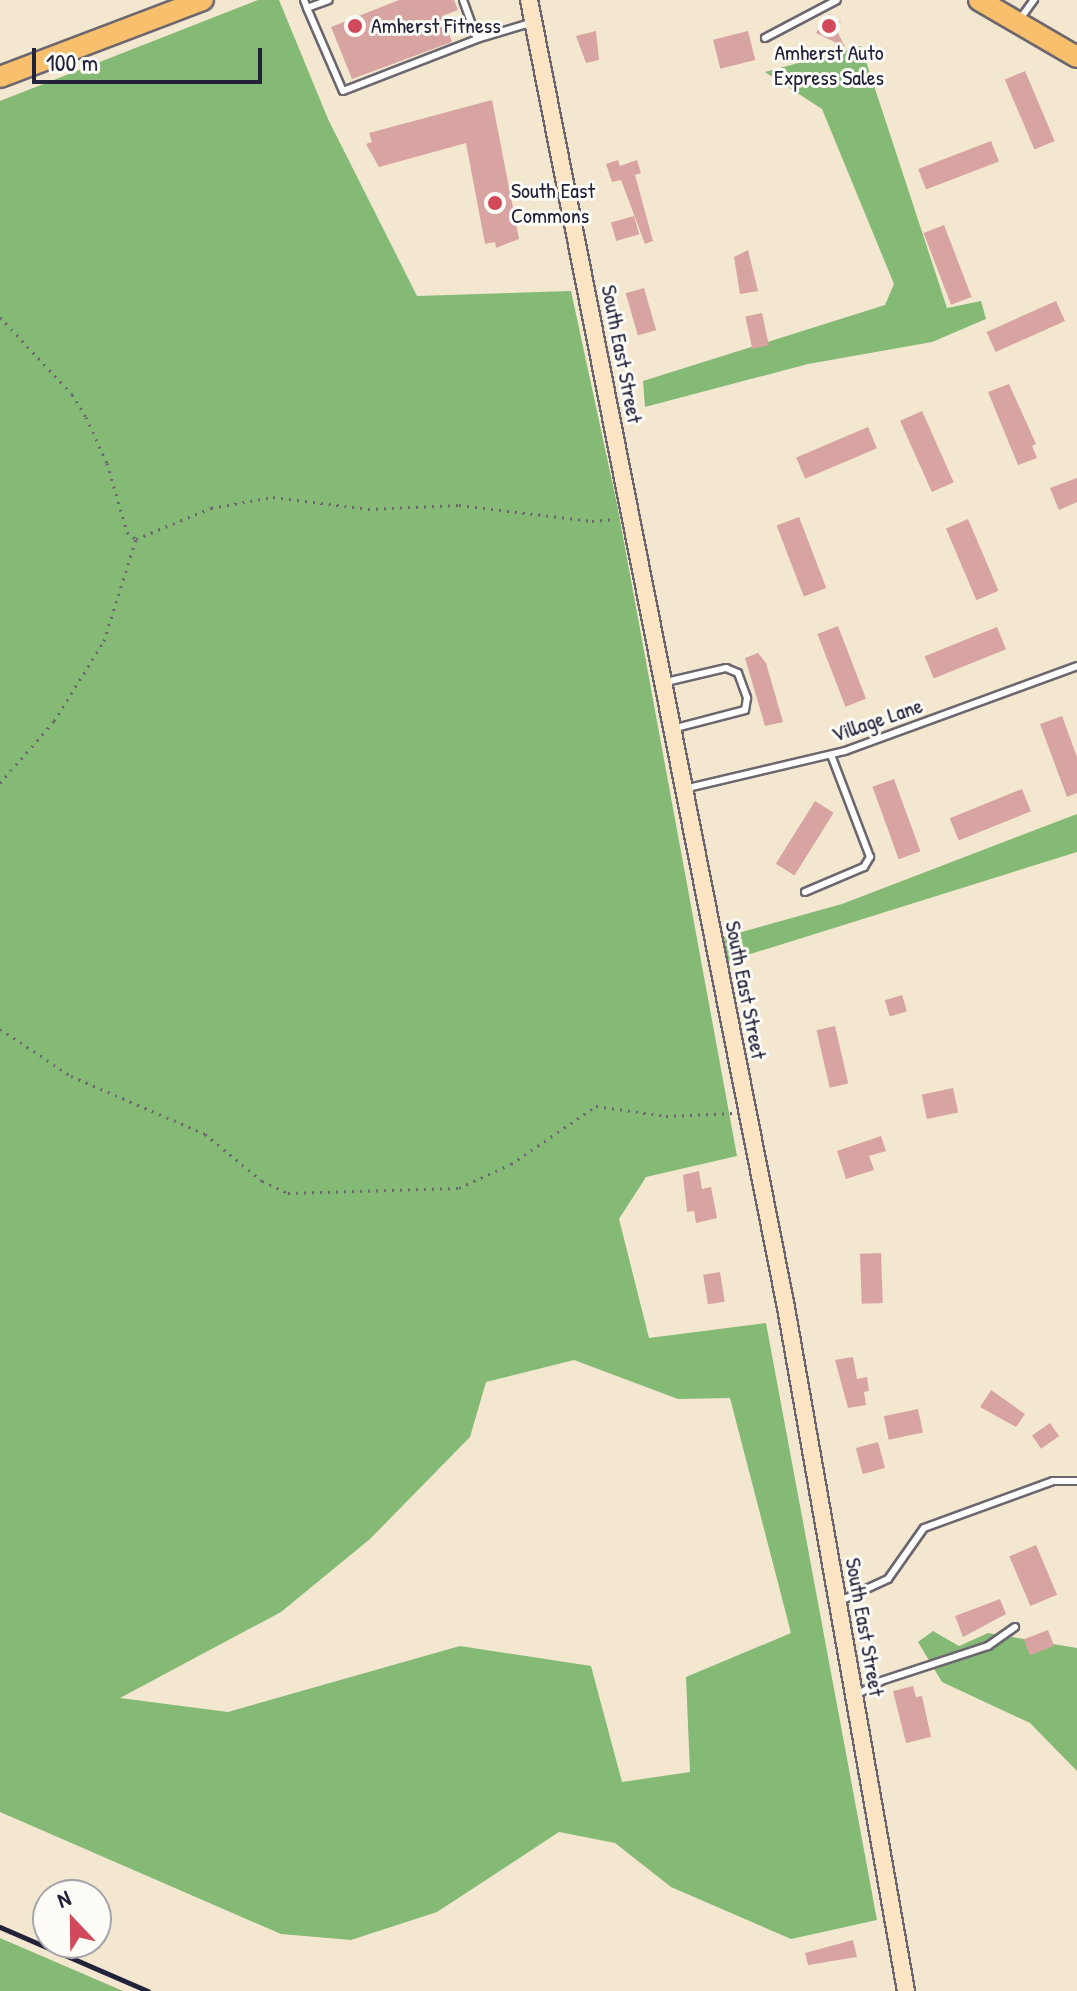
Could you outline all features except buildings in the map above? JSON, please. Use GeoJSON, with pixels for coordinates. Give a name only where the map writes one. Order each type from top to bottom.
{"type":"FeatureCollection","features":[{"type":"Feature","properties":{"kind":"highway"},"geometry":{"type":"LineString","coordinates":[[0,77],[203,0]]}},
{"type":"Feature","properties":{"kind":"highway"},"geometry":{"type":"LineString","coordinates":[[979,0],[1077,57]]}},
{"type":"Feature","properties":{"kind":"main road","name":"South East Street"},"geometry":{"type":"LineString","coordinates":[[529,0],[748,1112],[906,1991]]}},
{"type":"Feature","properties":{"kind":"lane"},"geometry":{"type":"LineString","coordinates":[[304,0],[343,91],[477,39],[534,22]]}},
{"type":"Feature","properties":{"kind":"lane"},"geometry":{"type":"LineString","coordinates":[[307,8],[329,0]]}},
{"type":"Feature","properties":{"kind":"lane"},"geometry":{"type":"LineString","coordinates":[[463,0],[477,39]]}},
{"type":"Feature","properties":{"kind":"lane"},"geometry":{"type":"LineString","coordinates":[[765,38],[837,0]]}},
{"type":"Feature","properties":{"kind":"lane"},"geometry":{"type":"LineString","coordinates":[[1018,22],[1034,0]]}},
{"type":"Feature","properties":{"kind":"lane","name":"Village Lane"},"geometry":{"type":"LineString","coordinates":[[684,789],[831,755],[1077,666]]}},
{"type":"Feature","properties":{"kind":"lane"},"geometry":{"type":"LineString","coordinates":[[663,682],[726,668],[738,673],[747,698],[745,710],[672,729]]}},
{"type":"Feature","properties":{"kind":"lane"},"geometry":{"type":"LineString","coordinates":[[805,892],[864,867],[870,857],[831,755]]}},
{"type":"Feature","properties":{"kind":"lane"},"geometry":{"type":"LineString","coordinates":[[838,1602],[888,1579],[924,1528],[1053,1481],[1077,1481]]}},
{"type":"Feature","properties":{"kind":"lane"},"geometry":{"type":"LineString","coordinates":[[855,1696],[881,1681],[988,1646],[1015,1627]]}},
{"type":"Feature","properties":{"kind":"path"},"geometry":{"type":"LineString","coordinates":[[0,317],[86,417],[107,463],[127,532],[136,539]]}},
{"type":"Feature","properties":{"kind":"path"},"geometry":{"type":"LineString","coordinates":[[136,539],[211,508],[273,497],[368,509],[459,505],[592,521],[631,517]]}},
{"type":"Feature","properties":{"kind":"path"},"geometry":{"type":"LineString","coordinates":[[0,783],[54,721],[104,641],[136,539]]}},
{"type":"Feature","properties":{"kind":"path"},"geometry":{"type":"LineString","coordinates":[[0,1029],[71,1076],[205,1134],[262,1181],[288,1193],[459,1188],[511,1164],[596,1106],[666,1116],[748,1112]]}},
{"type":"Feature","properties":{"kind":"green space"},"geometry":{"type":"Polygon","coordinates":[[[258,0],[279,0],[328,119],[417,296],[571,291],[617,504],[737,1156],[646,1177],[619,1219],[649,1338],[766,1323],[877,1920],[791,1939],[671,1887],[615,1843],[559,1832],[437,1912],[351,1940],[281,1934],[0,1812],[0,101],[258,0]],[[574,1360],[486,1382],[470,1437],[370,1539],[281,1612],[120,1698],[228,1712],[460,1646],[591,1666],[622,1782],[690,1772],[686,1677],[791,1633],[730,1398],[678,1399],[574,1360]]]}},
{"type":"Feature","properties":{"kind":"green space"},"geometry":{"type":"Polygon","coordinates":[[[861,46],[947,308],[981,301],[986,319],[932,342],[808,364],[645,407],[643,381],[885,305],[894,284],[822,109],[765,72],[861,46]]]}},
{"type":"Feature","properties":{"kind":"green space"},"geometry":{"type":"Polygon","coordinates":[[[1077,814],[1077,852],[728,961],[724,937],[842,904],[1077,814]]]}},
{"type":"Feature","properties":{"kind":"green space"},"geometry":{"type":"Polygon","coordinates":[[[933,1631],[959,1646],[988,1633],[1077,1648],[1077,1771],[1030,1723],[942,1682],[918,1642],[933,1631]]]}},
{"type":"Feature","properties":{"kind":"green space"},"geometry":{"type":"Polygon","coordinates":[[[0,1938],[32,1952],[32,1959],[49,1959],[123,1991],[0,1991],[0,1938]]]}},
{"type":"Feature","properties":{"kind":"railway"},"geometry":{"type":"LineString","coordinates":[[0,1927],[148,1991]]}},
{"type":"Feature","properties":{"kind":"place","name":"Amherst Fitness"},"geometry":{"type":"Point","coordinates":[355,26]}},
{"type":"Feature","properties":{"kind":"place","name":"Amherst Auto Express Sales"},"geometry":{"type":"Point","coordinates":[829,26]}},
{"type":"Feature","properties":{"kind":"place","name":"South East Commons"},"geometry":{"type":"Point","coordinates":[495,203]}}]}
